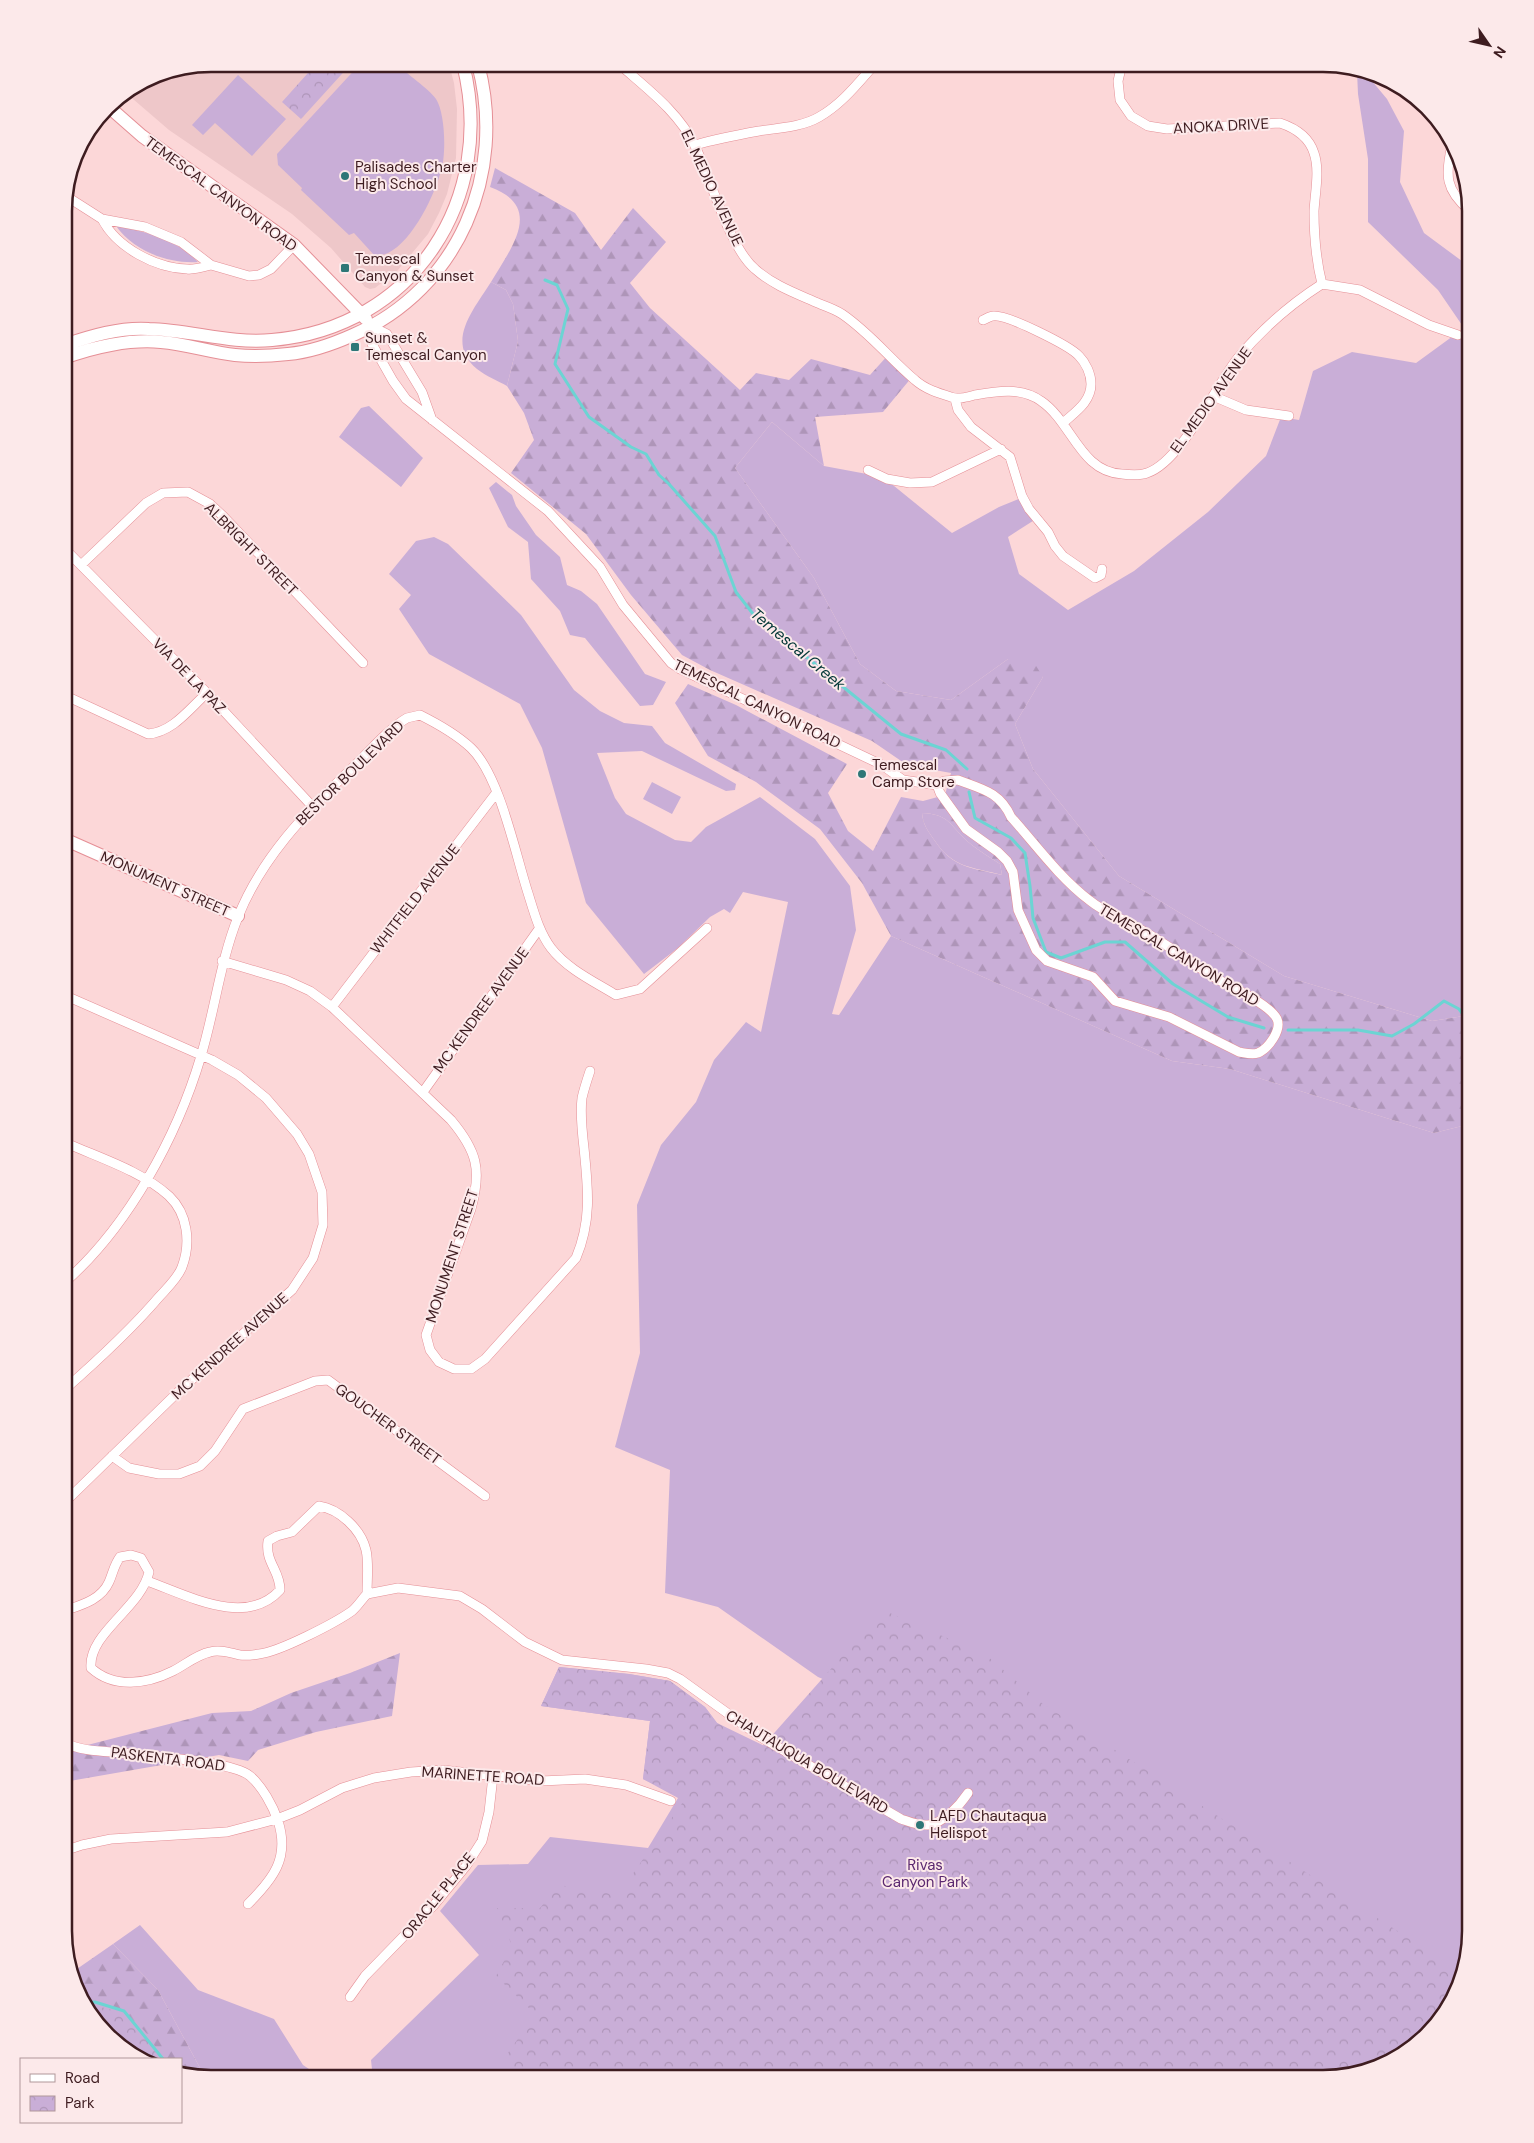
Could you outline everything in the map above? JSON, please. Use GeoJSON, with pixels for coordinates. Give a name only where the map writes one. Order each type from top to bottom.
{"type":"FeatureCollection","features":[{"type":"Feature","properties":{"kind":"main road"},"geometry":{"type":"LineString","coordinates":[[73,343],[122,330],[147,328],[226,340],[273,340],[302,336],[334,326],[379,304],[419,268],[445,231],[462,189],[470,154],[472,116],[465,72]]}},
{"type":"Feature","properties":{"kind":"main road"},"geometry":{"type":"LineString","coordinates":[[73,355],[126,343],[152,342],[237,355],[290,354],[335,343],[373,327],[394,312],[427,283],[442,265],[468,219],[483,170],[486,149],[487,121],[484,87],[480,72]]}},
{"type":"Feature","properties":{"kind":"main road","name":"TEMESCAL CANYON ROAD"},"geometry":{"type":"LineString","coordinates":[[114,112],[142,136],[294,245],[373,327]]}},
{"type":"Feature","properties":{"kind":"main road","name":"MONUMENT STREET"},"geometry":{"type":"LineString","coordinates":[[73,843],[238,916]]}},
{"type":"Feature","properties":{"kind":"street","name":"EL MEDIO AVENUE"},"geometry":{"type":"LineString","coordinates":[[628,72],[672,112],[683,125],[695,145],[728,226],[742,254],[753,268],[785,288],[840,312],[875,341],[916,382],[933,391],[955,399],[986,393],[1022,392],[1041,400],[1063,423],[1085,456],[1098,467],[1114,474],[1147,473],[1172,455],[1237,360],[1269,324],[1292,303],[1322,284]]}},
{"type":"Feature","properties":{"kind":"street"},"geometry":{"type":"LineString","coordinates":[[695,145],[727,137],[801,124],[818,118],[835,106],[867,73]]}},
{"type":"Feature","properties":{"kind":"street","name":"ANOKA DRIVE"},"geometry":{"type":"LineString","coordinates":[[1120,73],[1118,82],[1120,100],[1132,116],[1148,126],[1167,129],[1280,122],[1293,127],[1306,138],[1314,153],[1316,262],[1322,284]]}},
{"type":"Feature","properties":{"kind":"street"},"geometry":{"type":"LineString","coordinates":[[1450,155],[1447,168],[1449,182],[1457,200],[1461,203]]}},
{"type":"Feature","properties":{"kind":"street"},"geometry":{"type":"LineString","coordinates":[[73,201],[102,219],[145,227],[181,242],[211,265],[249,276],[259,275],[271,269],[294,245]]}},
{"type":"Feature","properties":{"kind":"street"},"geometry":{"type":"LineString","coordinates":[[102,219],[112,234],[151,261],[189,270],[211,265]]}},
{"type":"Feature","properties":{"kind":"street"},"geometry":{"type":"LineString","coordinates":[[1322,284],[1360,290],[1429,325],[1458,334]]}},
{"type":"Feature","properties":{"kind":"street"},"geometry":{"type":"LineString","coordinates":[[983,320],[993,316],[1008,318],[1046,336],[1079,355],[1089,370],[1091,385],[1085,403],[1063,423]]}},
{"type":"Feature","properties":{"kind":"street","name":"TEMESCAL CANYON ROAD"},"geometry":{"type":"LineString","coordinates":[[432,420],[422,392],[387,334],[373,327],[372,344],[393,381],[406,399],[432,420],[548,511],[600,567],[623,605],[671,663],[882,765],[903,780],[937,785],[944,781],[958,780],[996,795],[1006,806],[1011,818],[1087,899],[1110,915],[1144,931],[1194,965],[1265,1007],[1277,1019],[1278,1028],[1270,1043],[1259,1052],[1251,1054],[1239,1052],[1169,1017],[1115,1001],[1093,977],[1047,961],[1036,950],[1018,910],[1013,872],[1007,861],[998,852],[966,829],[940,793],[937,785]]}},
{"type":"Feature","properties":{"kind":"street"},"geometry":{"type":"LineString","coordinates":[[1213,396],[1246,410],[1289,416]]}},
{"type":"Feature","properties":{"kind":"street"},"geometry":{"type":"LineString","coordinates":[[955,399],[958,410],[971,427],[1010,457],[1022,496],[1029,509],[1048,532],[1063,556],[1094,578],[1101,575],[1102,569]]}},
{"type":"Feature","properties":{"kind":"street"},"geometry":{"type":"LineString","coordinates":[[868,470],[887,479],[910,483],[932,482],[1001,449]]}},
{"type":"Feature","properties":{"kind":"street","name":"ALBRIGHT STREET"},"geometry":{"type":"LineString","coordinates":[[81,566],[146,503],[163,493],[188,492],[210,504],[223,516],[363,663]]}},
{"type":"Feature","properties":{"kind":"street","name":"VIA DE LA PAZ"},"geometry":{"type":"LineString","coordinates":[[73,557],[206,692],[312,806]]}},
{"type":"Feature","properties":{"kind":"street"},"geometry":{"type":"LineString","coordinates":[[73,699],[148,734],[159,733],[171,726],[206,692]]}},
{"type":"Feature","properties":{"kind":"street","name":"BESTOR BOULEVARD"},"geometry":{"type":"LineString","coordinates":[[72,1274],[98,1248],[123,1216],[146,1179],[176,1121],[201,1055],[222,961],[238,916],[271,856],[312,806],[402,721],[413,715],[420,715],[433,722],[455,735],[472,750],[487,770],[497,792],[539,929],[552,950],[578,971],[616,995],[640,989],[707,928]]}},
{"type":"Feature","properties":{"kind":"street","name":"WHITFIELD AVENUE"},"geometry":{"type":"LineString","coordinates":[[332,1007],[497,792]]}},
{"type":"Feature","properties":{"kind":"street","name":"MC KENDREE AVENUE"},"geometry":{"type":"LineString","coordinates":[[423,1092],[539,929]]}},
{"type":"Feature","properties":{"kind":"street","name":"MONUMENT STREET"},"geometry":{"type":"LineString","coordinates":[[222,961],[286,980],[310,991],[332,1007],[423,1092],[463,1134],[477,1166],[476,1188],[471,1209],[426,1335],[430,1350],[439,1362],[454,1369],[471,1369],[485,1359],[576,1258],[584,1239],[588,1214],[589,1197],[581,1119],[582,1097],[590,1072]]}},
{"type":"Feature","properties":{"kind":"street","name":"MC KENDREE AVENUE"},"geometry":{"type":"LineString","coordinates":[[72,1495],[178,1392],[292,1290],[313,1258],[323,1225],[322,1192],[309,1154],[297,1134],[266,1098],[238,1075],[201,1055],[73,998]]}},
{"type":"Feature","properties":{"kind":"street"},"geometry":{"type":"LineString","coordinates":[[72,1146],[146,1179],[170,1197],[181,1212],[187,1228],[187,1246],[182,1268],[157,1299],[112,1348],[72,1383]]}},
{"type":"Feature","properties":{"kind":"street","name":"GOUCHER STREET"},"geometry":{"type":"LineString","coordinates":[[112,1456],[129,1468],[159,1474],[179,1474],[200,1466],[215,1451],[243,1409],[315,1381],[328,1380],[485,1496]]}},
{"type":"Feature","properties":{"kind":"street"},"geometry":{"type":"LineString","coordinates":[[72,1608],[93,1600],[104,1591],[110,1581],[113,1567],[120,1557],[131,1555],[141,1558],[149,1572],[147,1581],[133,1602],[96,1645],[90,1657],[91,1668],[100,1676],[118,1682],[135,1683],[153,1679],[173,1671],[192,1659],[210,1652],[225,1651],[242,1656],[262,1654],[332,1623],[354,1610],[367,1594],[366,1550],[360,1535],[338,1513],[329,1508],[319,1506],[292,1532],[277,1536],[268,1541],[267,1553],[280,1579],[280,1590],[271,1600],[258,1606],[228,1607],[213,1605],[147,1581]]}},
{"type":"Feature","properties":{"kind":"street","name":"CHAUTAUQUA BOULEVARD"},"geometry":{"type":"LineString","coordinates":[[367,1594],[398,1588],[460,1596],[482,1609],[525,1642],[562,1660],[668,1673],[680,1679],[759,1736],[901,1819],[917,1824],[930,1825],[960,1804],[968,1792]]}},
{"type":"Feature","properties":{"kind":"street","name":"PASKENTA ROAD"},"geometry":{"type":"LineString","coordinates":[[72,1745],[88,1750],[217,1764],[234,1768],[249,1775],[260,1786],[277,1819],[283,1848],[279,1865],[265,1886],[248,1904]]}},
{"type":"Feature","properties":{"kind":"street","name":"MARINETTE ROAD"},"geometry":{"type":"LineString","coordinates":[[72,1849],[111,1840],[227,1832],[277,1819],[300,1810],[342,1788],[374,1778],[411,1772],[443,1770],[541,1781],[585,1779],[635,1788],[671,1801]]}},
{"type":"Feature","properties":{"kind":"street","name":"ORACLE PLACE"},"geometry":{"type":"LineString","coordinates":[[350,1998],[366,1976],[434,1905],[466,1866],[482,1841],[489,1812],[493,1776]]}},
{"type":"Feature","properties":{"kind":"shaded area","name":"Palisades Charter High School"},"geometry":{"type":"Polygon","coordinates":[[[211,72],[451,72],[454,83],[457,109],[456,158],[447,194],[428,234],[398,270],[375,288],[370,289],[365,287],[331,248],[292,214],[169,130],[132,98],[158,83],[184,75],[211,72]]]}},
{"type":"Feature","properties":{"kind":"green space"},"geometry":{"type":"Polygon","coordinates":[[[309,72],[344,72],[301,119],[282,102],[309,72]]]}},
{"type":"Feature","properties":{"kind":"green space"},"geometry":{"type":"Polygon","coordinates":[[[353,72],[406,72],[433,95],[439,105],[443,122],[444,142],[442,167],[435,190],[422,215],[406,238],[388,253],[374,255],[354,233],[349,235],[301,190],[302,188],[278,165],[277,154],[353,72]]]}},
{"type":"Feature","properties":{"kind":"green space"},"geometry":{"type":"Polygon","coordinates":[[[238,75],[286,119],[252,156],[215,123],[203,135],[192,125],[238,75]]]}},
{"type":"Feature","properties":{"kind":"green space"},"geometry":{"type":"Polygon","coordinates":[[[1357,77],[1373,83],[1387,99],[1404,131],[1400,182],[1424,233],[1461,260],[1461,324],[1438,290],[1368,222],[1368,159],[1357,77]]]}},
{"type":"Feature","properties":{"kind":"green space"},"geometry":{"type":"Polygon","coordinates":[[[495,168],[575,213],[601,250],[633,208],[666,242],[630,283],[650,308],[740,390],[756,373],[789,380],[811,359],[870,375],[889,354],[912,377],[883,412],[815,417],[824,466],[772,422],[735,468],[814,578],[860,664],[896,691],[951,700],[1008,659],[1033,661],[1043,677],[1015,724],[1033,769],[1119,876],[1284,976],[1432,1021],[1461,1016],[1461,1126],[1434,1133],[1230,1069],[1172,1061],[891,936],[862,883],[820,829],[756,782],[708,756],[675,703],[688,684],[736,705],[847,764],[828,793],[848,831],[873,851],[901,797],[923,801],[945,795],[951,773],[907,765],[872,741],[710,670],[682,655],[631,595],[586,534],[511,473],[534,440],[524,413],[507,386],[518,341],[513,304],[506,290],[491,282],[507,256],[519,229],[520,217],[516,205],[507,195],[490,187],[495,168]],[[922,813],[928,831],[949,857],[964,866],[1002,875],[1000,864],[972,845],[947,820],[937,815],[922,813]]]}},
{"type":"Feature","properties":{"kind":"green space"},"geometry":{"type":"Polygon","coordinates":[[[116,226],[171,242],[190,254],[198,262],[175,261],[152,254],[123,235],[116,226]]]}},
{"type":"Feature","properties":{"kind":"green space"},"geometry":{"type":"Polygon","coordinates":[[[491,282],[506,290],[513,304],[518,341],[507,386],[477,369],[467,359],[463,348],[463,336],[466,325],[491,282]]]}},
{"type":"Feature","properties":{"kind":"green space"},"geometry":{"type":"Polygon","coordinates":[[[1461,330],[1461,1016],[1432,1021],[1284,976],[1119,876],[1033,769],[1015,724],[1043,677],[1008,659],[951,700],[896,691],[860,664],[814,578],[735,468],[772,422],[824,466],[883,477],[952,533],[999,507],[1021,498],[1036,519],[1008,537],[1019,574],[1068,610],[1134,571],[1208,512],[1266,456],[1281,417],[1299,420],[1313,371],[1352,352],[1416,363],[1461,330]]]}},
{"type":"Feature","properties":{"kind":"green space"},"geometry":{"type":"Polygon","coordinates":[[[369,406],[423,458],[401,487],[339,437],[361,408],[369,406]]]}},
{"type":"Feature","properties":{"kind":"green space"},"geometry":{"type":"Polygon","coordinates":[[[496,482],[512,495],[516,506],[536,535],[560,557],[567,585],[581,591],[597,604],[645,674],[666,682],[653,705],[640,706],[585,638],[570,635],[560,611],[531,579],[528,542],[508,527],[489,488],[496,482]]]}},
{"type":"Feature","properties":{"kind":"green space"},"geometry":{"type":"Polygon","coordinates":[[[434,537],[448,544],[521,615],[574,690],[600,711],[624,723],[652,726],[665,743],[736,784],[735,790],[726,791],[642,751],[597,753],[615,798],[626,814],[675,840],[691,842],[706,827],[760,797],[815,839],[850,886],[856,930],[832,1014],[839,1015],[891,936],[1172,1061],[1230,1069],[1434,1133],[1461,1126],[1460,1950],[1457,1968],[1451,1985],[1433,2016],[1421,2030],[1392,2052],[1359,2066],[1323,2070],[372,2070],[371,2060],[479,1955],[440,1911],[478,1865],[528,1864],[550,1837],[648,1848],[678,1798],[643,1779],[650,1721],[541,1706],[559,1667],[629,1674],[670,1681],[705,1707],[717,1723],[773,1750],[934,1726],[818,1677],[718,1607],[665,1593],[670,1470],[615,1447],[640,1353],[637,1205],[661,1145],[696,1102],[714,1060],[746,1022],[761,1032],[788,902],[743,892],[730,913],[724,909],[710,917],[678,948],[644,974],[586,903],[542,748],[520,704],[429,654],[399,609],[411,595],[389,574],[416,541],[434,537]]]}},
{"type":"Feature","properties":{"kind":"green space"},"geometry":{"type":"Polygon","coordinates":[[[652,782],[681,797],[672,814],[643,799],[652,782]]]}},
{"type":"Feature","properties":{"kind":"green space"},"geometry":{"type":"Polygon","coordinates":[[[922,813],[937,815],[947,820],[972,845],[1000,864],[1002,875],[972,868],[949,857],[928,831],[923,821],[922,813]]]}},
{"type":"Feature","properties":{"kind":"green space","name":"Rivas Canyon Park"},"geometry":{"type":"Polygon","coordinates":[[[883,1610],[986,1655],[1043,1704],[1457,1969],[1443,2001],[1421,2030],[1392,2052],[1376,2060],[1359,2066],[1341,2069],[496,2070],[535,2014],[496,1976],[512,1946],[497,1908],[540,1908],[559,1885],[618,1895],[685,1799],[643,1779],[650,1721],[541,1706],[559,1667],[629,1674],[670,1681],[705,1707],[717,1723],[761,1748],[883,1610]]]}},
{"type":"Feature","properties":{"kind":"green space"},"geometry":{"type":"Polygon","coordinates":[[[400,1653],[392,1716],[316,1732],[258,1750],[248,1761],[219,1755],[72,1781],[72,1749],[212,1713],[251,1711],[291,1693],[350,1673],[400,1653]]]}},
{"type":"Feature","properties":{"kind":"green space"},"geometry":{"type":"Polygon","coordinates":[[[140,1925],[198,1990],[274,2019],[303,2065],[310,2070],[201,2070],[158,1990],[113,1944],[140,1925]]]}},
{"type":"Feature","properties":{"kind":"green space"},"geometry":{"type":"Polygon","coordinates":[[[113,1944],[158,1990],[201,2070],[182,2067],[182,2058],[154,2058],[127,2042],[101,2016],[91,2001],[77,1969],[113,1944]]]}},
{"type":"Feature","properties":{"kind":"green space"},"geometry":{"type":"Polygon","coordinates":[[[95,2007],[121,2013],[131,2019],[149,2036],[160,2058],[154,2058],[127,2042],[113,2030],[95,2007]]]}},
{"type":"Feature","properties":{"kind":"waterway","name":"Temescal Creek"},"geometry":{"type":"LineString","coordinates":[[545,280],[557,285],[568,309],[555,364],[589,417],[631,447],[646,454],[659,475],[715,536],[736,592],[757,619],[781,631],[804,655],[901,734],[946,750],[967,769]]}},
{"type":"Feature","properties":{"kind":"waterway","name":"Temescal Creek"},"geometry":{"type":"LineString","coordinates":[[969,792],[975,818],[1011,838],[1025,853],[1033,918],[1046,952],[1061,958],[1105,942],[1125,942],[1173,984],[1228,1017],[1264,1028]]}},
{"type":"Feature","properties":{"kind":"waterway","name":"Temescal Creek"},"geometry":{"type":"LineString","coordinates":[[1288,1030],[1358,1030],[1392,1036],[1414,1024],[1444,1001],[1461,1012]]}},
{"type":"Feature","properties":{"kind":"waterway"},"geometry":{"type":"LineString","coordinates":[[92,2002],[124,2011],[162,2058]]}},
{"type":"Feature","properties":{"kind":"place","name":"Palisades Charter High School"},"geometry":{"type":"Point","coordinates":[345,176]}},
{"type":"Feature","properties":{"kind":"place","name":"Temescal Canyon & Sunset"},"geometry":{"type":"Point","coordinates":[345,268]}},
{"type":"Feature","properties":{"kind":"place","name":"Sunset & Temescal Canyon"},"geometry":{"type":"Point","coordinates":[355,347]}},
{"type":"Feature","properties":{"kind":"place","name":"Temescal Camp Store"},"geometry":{"type":"Point","coordinates":[862,774]}},
{"type":"Feature","properties":{"kind":"place","name":"LAFD Chautaqua Helispot"},"geometry":{"type":"Point","coordinates":[920,1825]}}]}
